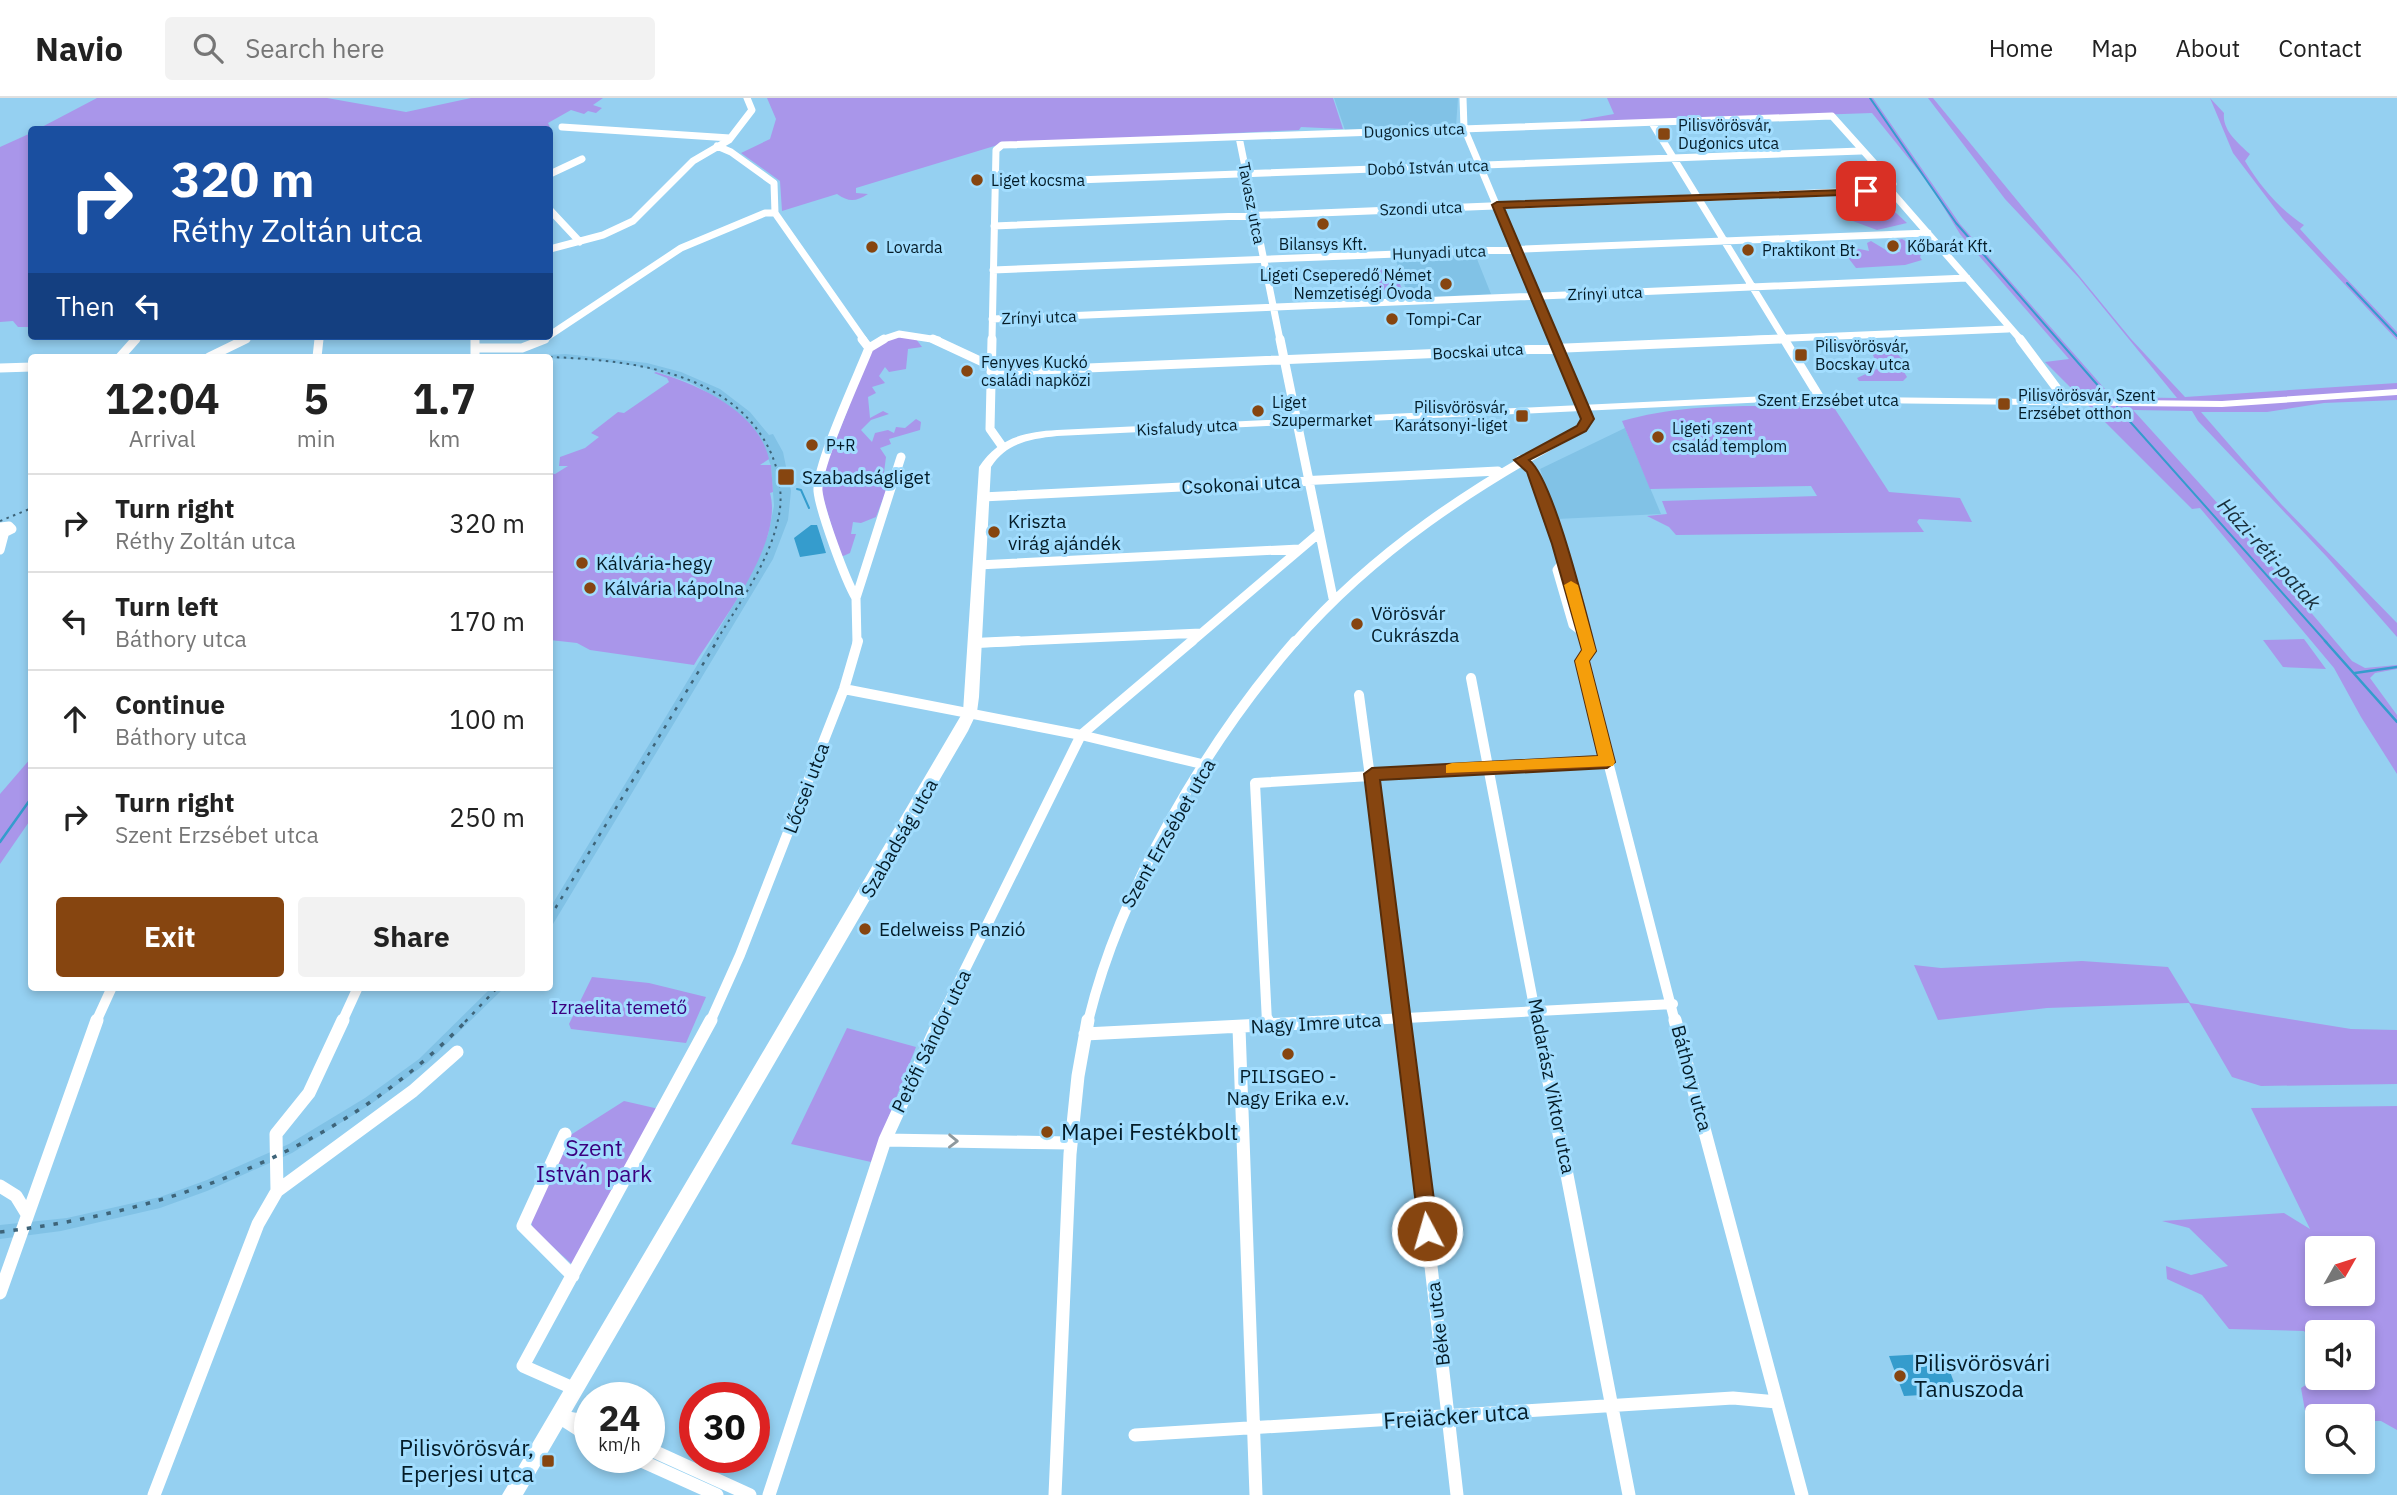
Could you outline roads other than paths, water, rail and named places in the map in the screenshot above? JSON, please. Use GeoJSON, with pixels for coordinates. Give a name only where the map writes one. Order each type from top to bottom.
{"type":"FeatureCollection","features":[{"type":"Feature","properties":{"kind":"street"},"geometry":{"type":"LineString","coordinates":[[553,248],[580,242],[633,221],[693,161],[732,138],[752,110],[747,98]]}},
{"type":"Feature","properties":{"kind":"street"},"geometry":{"type":"LineString","coordinates":[[1464,98],[1464,128],[1584,409]]}},
{"type":"Feature","properties":{"kind":"street","name":"Dugonics utca"},"geometry":{"type":"LineString","coordinates":[[996,183],[996,147],[1464,128],[1832,116],[1862,148],[1861,151]]}},
{"type":"Feature","properties":{"kind":"street"},"geometry":{"type":"LineString","coordinates":[[1652,122],[1819,398]]}},
{"type":"Feature","properties":{"kind":"street"},"geometry":{"type":"LineString","coordinates":[[562,127],[732,138]]}},
{"type":"Feature","properties":{"kind":"street","name":"Tavasz utca"},"geometry":{"type":"LineString","coordinates":[[1239,137],[1333,598]]}},
{"type":"Feature","properties":{"kind":"street"},"geometry":{"type":"LineString","coordinates":[[717,146],[731,152],[774,183],[775,213],[869,348]]}},
{"type":"Feature","properties":{"kind":"street"},"geometry":{"type":"LineString","coordinates":[[1861,151],[1893,184],[1890,190],[2021,340],[2061,394],[2073,401]]}},
{"type":"Feature","properties":{"kind":"street","name":"Dobó István utca"},"geometry":{"type":"LineString","coordinates":[[996,183],[1861,151]]}},
{"type":"Feature","properties":{"kind":"street"},"geometry":{"type":"LineString","coordinates":[[553,173],[583,159]]}},
{"type":"Feature","properties":{"kind":"street"},"geometry":{"type":"LineString","coordinates":[[996,183],[990,429],[1002,446]]}},
{"type":"Feature","properties":{"kind":"street","name":"Szondi utca"},"geometry":{"type":"LineString","coordinates":[[995,226],[1890,190]]}},
{"type":"Feature","properties":{"kind":"street"},"geometry":{"type":"LineString","coordinates":[[553,213],[580,242]]}},
{"type":"Feature","properties":{"kind":"street"},"geometry":{"type":"LineString","coordinates":[[553,333],[681,248],[765,213],[775,213]]}},
{"type":"Feature","properties":{"kind":"street","name":"Hunyadi utca"},"geometry":{"type":"LineString","coordinates":[[993,271],[1928,233]]}},
{"type":"Feature","properties":{"kind":"street","name":"Zrínyi utca"},"geometry":{"type":"LineString","coordinates":[[992,319],[1967,278]]}},
{"type":"Feature","properties":{"kind":"street","name":"Bocskai utca"},"geometry":{"type":"LineString","coordinates":[[991,369],[1284,360],[2008,328]]}},
{"type":"Feature","properties":{"kind":"street"},"geometry":{"type":"LineString","coordinates":[[856,598],[846,582],[818,490],[826,457],[869,348],[895,336],[923,335],[991,369]]}},
{"type":"Feature","properties":{"kind":"street"},"geometry":{"type":"LineString","coordinates":[[123,354],[135,340]]}},
{"type":"Feature","properties":{"kind":"street"},"geometry":{"type":"LineString","coordinates":[[215,354],[243,340]]}},
{"type":"Feature","properties":{"kind":"street"},"geometry":{"type":"LineString","coordinates":[[476,353],[521,349],[543,340]]}},
{"type":"Feature","properties":{"kind":"street"},"geometry":{"type":"LineString","coordinates":[[0,368],[28,367]]}},
{"type":"Feature","properties":{"kind":"street","name":"Szent Erzsébet utca"},"geometry":{"type":"LineString","coordinates":[[1055,1495],[1070,1143],[1085,1034],[1101,969],[1121,916],[1144,868],[1206,765],[1269,671],[1333,598],[1379,557],[1501,471],[1586,424],[1584,409],[1819,398],[2233,404],[2397,392]]}},
{"type":"Feature","properties":{"kind":"street","name":"Kisfaludy utca"},"geometry":{"type":"LineString","coordinates":[[1002,446],[1017,439],[1044,434],[1584,409]]}},
{"type":"Feature","properties":{"kind":"street","name":"Szabadság utca"},"geometry":{"type":"LineString","coordinates":[[579,1382],[970,712],[985,467],[1002,446]]}},
{"type":"Feature","properties":{"kind":"street","name":"Lőcsei utca"},"geometry":{"type":"LineString","coordinates":[[573,1276],[700,1043],[740,955],[844,689],[858,641],[856,598],[901,457]]}},
{"type":"Feature","properties":{"kind":"street"},"geometry":{"type":"LineString","coordinates":[[1520,460],[1536,476],[1585,634]]}},
{"type":"Feature","properties":{"kind":"street","name":"Csokonai utca"},"geometry":{"type":"LineString","coordinates":[[982,497],[1501,471]]}},
{"type":"Feature","properties":{"kind":"street"},"geometry":{"type":"LineString","coordinates":[[0,550],[2,532]]}},
{"type":"Feature","properties":{"kind":"street","name":"Petőfi Sándor utca"},"geometry":{"type":"LineString","coordinates":[[769,1495],[885,1140],[910,1080],[1081,735],[1318,534]]}},
{"type":"Feature","properties":{"kind":"street"},"geometry":{"type":"LineString","coordinates":[[978,565],[1299,549]]}},
{"type":"Feature","properties":{"kind":"street"},"geometry":{"type":"LineString","coordinates":[[1564,561],[1558,570],[1573,625],[1585,634]]}},
{"type":"Feature","properties":{"kind":"street"},"geometry":{"type":"LineString","coordinates":[[974,643],[1201,633]]}},
{"type":"Feature","properties":{"kind":"street","name":"Báthory utca"},"geometry":{"type":"LineString","coordinates":[[1585,634],[1589,651],[1582,661],[1607,762],[1802,1495]]}},
{"type":"Feature","properties":{"kind":"street","name":"Madarász Viktor utca"},"geometry":{"type":"LineString","coordinates":[[1471,678],[1629,1495]]}},
{"type":"Feature","properties":{"kind":"street"},"geometry":{"type":"LineString","coordinates":[[844,689],[1081,735],[1206,765]]}},
{"type":"Feature","properties":{"kind":"street","name":"Béke utca"},"geometry":{"type":"LineString","coordinates":[[1359,695],[1372,774],[1403,1018],[1457,1495]]}},
{"type":"Feature","properties":{"kind":"street"},"geometry":{"type":"LineString","coordinates":[[1266,1026],[1255,783],[1607,762]]}},
{"type":"Feature","properties":{"kind":"street"},"geometry":{"type":"LineString","coordinates":[[0,1293],[95,1024],[110,991]]}},
{"type":"Feature","properties":{"kind":"street"},"geometry":{"type":"LineString","coordinates":[[277,1187],[276,1134],[309,1093],[356,991]]}},
{"type":"Feature","properties":{"kind":"street","name":"Nagy Imre utca"},"geometry":{"type":"LineString","coordinates":[[1085,1034],[1673,1004]]}},
{"type":"Feature","properties":{"kind":"street"},"geometry":{"type":"LineString","coordinates":[[1239,1028],[1256,1495]]}},
{"type":"Feature","properties":{"kind":"street"},"geometry":{"type":"LineString","coordinates":[[154,1495],[258,1224],[277,1187],[413,1091],[457,1052]]}},
{"type":"Feature","properties":{"kind":"street"},"geometry":{"type":"LineString","coordinates":[[565,1134],[523,1226],[526,1233],[573,1276],[523,1366],[574,1389]]}},
{"type":"Feature","properties":{"kind":"street"},"geometry":{"type":"LineString","coordinates":[[885,1140],[1070,1143]]}},
{"type":"Feature","properties":{"kind":"street"},"geometry":{"type":"LineString","coordinates":[[0,1186],[16,1196],[26,1214]]}},
{"type":"Feature","properties":{"kind":"street","name":"Szabadság utca"},"geometry":{"type":"LineString","coordinates":[[512,1495],[574,1391]]}},
{"type":"Feature","properties":{"kind":"street","name":"Freiäcker utca"},"geometry":{"type":"LineString","coordinates":[[1135,1435],[1733,1398],[1777,1402]]}},
{"type":"Feature","properties":{"kind":"street"},"geometry":{"type":"LineString","coordinates":[[559,1417],[574,1419]]}},
{"type":"Feature","properties":{"kind":"street"},"geometry":{"type":"LineString","coordinates":[[559,1417],[574,1427]]}},
{"type":"Feature","properties":{"kind":"street"},"geometry":{"type":"LineString","coordinates":[[665,1457],[750,1495]]}},
{"type":"Feature","properties":{"kind":"street"},"geometry":{"type":"LineString","coordinates":[[665,1472],[717,1495]]}},
{"type":"Feature","properties":{"kind":"waterway","name":"Házi-réti-patak"},"geometry":{"type":"LineString","coordinates":[[1870,98],[1956,223],[2108,397]]}},
{"type":"Feature","properties":{"kind":"waterway"},"geometry":{"type":"LineString","coordinates":[[2347,283],[2397,336]]}},
{"type":"Feature","properties":{"kind":"waterway","name":"Házi-réti-patak"},"geometry":{"type":"LineString","coordinates":[[2117,407],[2327,643]]}},
{"type":"Feature","properties":{"kind":"waterway"},"geometry":{"type":"LineString","coordinates":[[797,489],[801,490],[809,508]]}},
{"type":"Feature","properties":{"kind":"waterway","name":"Házi-réti-patak"},"geometry":{"type":"LineString","coordinates":[[2325,641],[2397,722]]}},
{"type":"Feature","properties":{"kind":"waterway"},"geometry":{"type":"LineString","coordinates":[[2355,673],[2397,667]]}},
{"type":"Feature","properties":{"kind":"waterway"},"geometry":{"type":"LineString","coordinates":[[0,842],[28,803]]}},
{"type":"Feature","properties":{"kind":"railway"},"geometry":{"type":"LineString","coordinates":[[553,357],[645,367],[706,387],[732,404],[754,425],[771,453],[780,491],[775,532],[753,582],[715,643]]}},
{"type":"Feature","properties":{"kind":"railway"},"geometry":{"type":"LineString","coordinates":[[0,521],[28,510]]}},
{"type":"Feature","properties":{"kind":"railway"},"geometry":{"type":"LineString","coordinates":[[553,912],[717,641]]}},
{"type":"Feature","properties":{"kind":"railway"},"geometry":{"type":"LineString","coordinates":[[466,1021],[494,991]]}},
{"type":"Feature","properties":{"kind":"railway"},"geometry":{"type":"LineString","coordinates":[[0,1232],[129,1208],[192,1190],[252,1167],[310,1139],[366,1105],[418,1066],[466,1021]]}},
{"type":"Feature","properties":{"kind":"place","name":"Pilisvörösvár, Dugonics utca"},"geometry":{"type":"Point","coordinates":[1664,134]}},
{"type":"Feature","properties":{"kind":"place","name":"Liget kocsma"},"geometry":{"type":"Point","coordinates":[977,180]}},
{"type":"Feature","properties":{"kind":"place","name":"Bilansys Kft."},"geometry":{"type":"Point","coordinates":[1323,224]}},
{"type":"Feature","properties":{"kind":"place","name":"Kőbarát Kft."},"geometry":{"type":"Point","coordinates":[1893,246]}},
{"type":"Feature","properties":{"kind":"place","name":"Lovarda"},"geometry":{"type":"Point","coordinates":[872,247]}},
{"type":"Feature","properties":{"kind":"place","name":"Praktikont Bt."},"geometry":{"type":"Point","coordinates":[1748,250]}},
{"type":"Feature","properties":{"kind":"place","name":"Ligeti Cseperedő Német Nemzetiségi Óvoda"},"geometry":{"type":"Point","coordinates":[1446,284]}},
{"type":"Feature","properties":{"kind":"place","name":"Tompi-Car"},"geometry":{"type":"Point","coordinates":[1392,319]}},
{"type":"Feature","properties":{"kind":"place","name":"Pilisvörösvár, Bocskay utca"},"geometry":{"type":"Point","coordinates":[1801,355]}},
{"type":"Feature","properties":{"kind":"place","name":"Fenyves Kuckó családi napközi"},"geometry":{"type":"Point","coordinates":[967,371]}},
{"type":"Feature","properties":{"kind":"place","name":"Pilisvörösvár, Szent Erzsébet otthon"},"geometry":{"type":"Point","coordinates":[2004,404]}},
{"type":"Feature","properties":{"kind":"place","name":"Liget Szupermarket"},"geometry":{"type":"Point","coordinates":[1258,411]}},
{"type":"Feature","properties":{"kind":"place","name":"Pilisvörösvár, Karátsonyi-liget"},"geometry":{"type":"Point","coordinates":[1522,416]}},
{"type":"Feature","properties":{"kind":"place","name":"Ligeti szent család templom"},"geometry":{"type":"Point","coordinates":[1658,437]}},
{"type":"Feature","properties":{"kind":"place","name":"P+R"},"geometry":{"type":"Point","coordinates":[812,445]}},
{"type":"Feature","properties":{"kind":"place","name":"Szabadságliget"},"geometry":{"type":"Point","coordinates":[786,477]}},
{"type":"Feature","properties":{"kind":"place","name":"Kriszta virág ajándék"},"geometry":{"type":"Point","coordinates":[994,532]}},
{"type":"Feature","properties":{"kind":"place","name":"Kálvária-hegy"},"geometry":{"type":"Point","coordinates":[582,563]}},
{"type":"Feature","properties":{"kind":"place","name":"Kálvária kápolna"},"geometry":{"type":"Point","coordinates":[590,588]}},
{"type":"Feature","properties":{"kind":"place","name":"Vörösvár Cukrászda"},"geometry":{"type":"Point","coordinates":[1357,624]}},
{"type":"Feature","properties":{"kind":"place","name":"Edelweiss Panzió"},"geometry":{"type":"Point","coordinates":[865,929]}},
{"type":"Feature","properties":{"kind":"place","name":"PILISGEO - Nagy Erika e.v."},"geometry":{"type":"Point","coordinates":[1288,1054]}},
{"type":"Feature","properties":{"kind":"place","name":"Mapei Festékbolt"},"geometry":{"type":"Point","coordinates":[1047,1132]}},
{"type":"Feature","properties":{"kind":"place","name":"Pilisvörösvári Tanuszoda"},"geometry":{"type":"Point","coordinates":[1900,1376]}},
{"type":"Feature","properties":{"kind":"place","name":"Pilisvörösvár, Eperjesi utca"},"geometry":{"type":"Point","coordinates":[548,1461]}},
{"type":"Feature","properties":{"kind":"park label","name":"Izraelita temető"},"geometry":{"type":"Point","coordinates":[619,1007]}},
{"type":"Feature","properties":{"kind":"park label","name":"Szent István park"},"geometry":{"type":"Point","coordinates":[594,1161]}}]}
